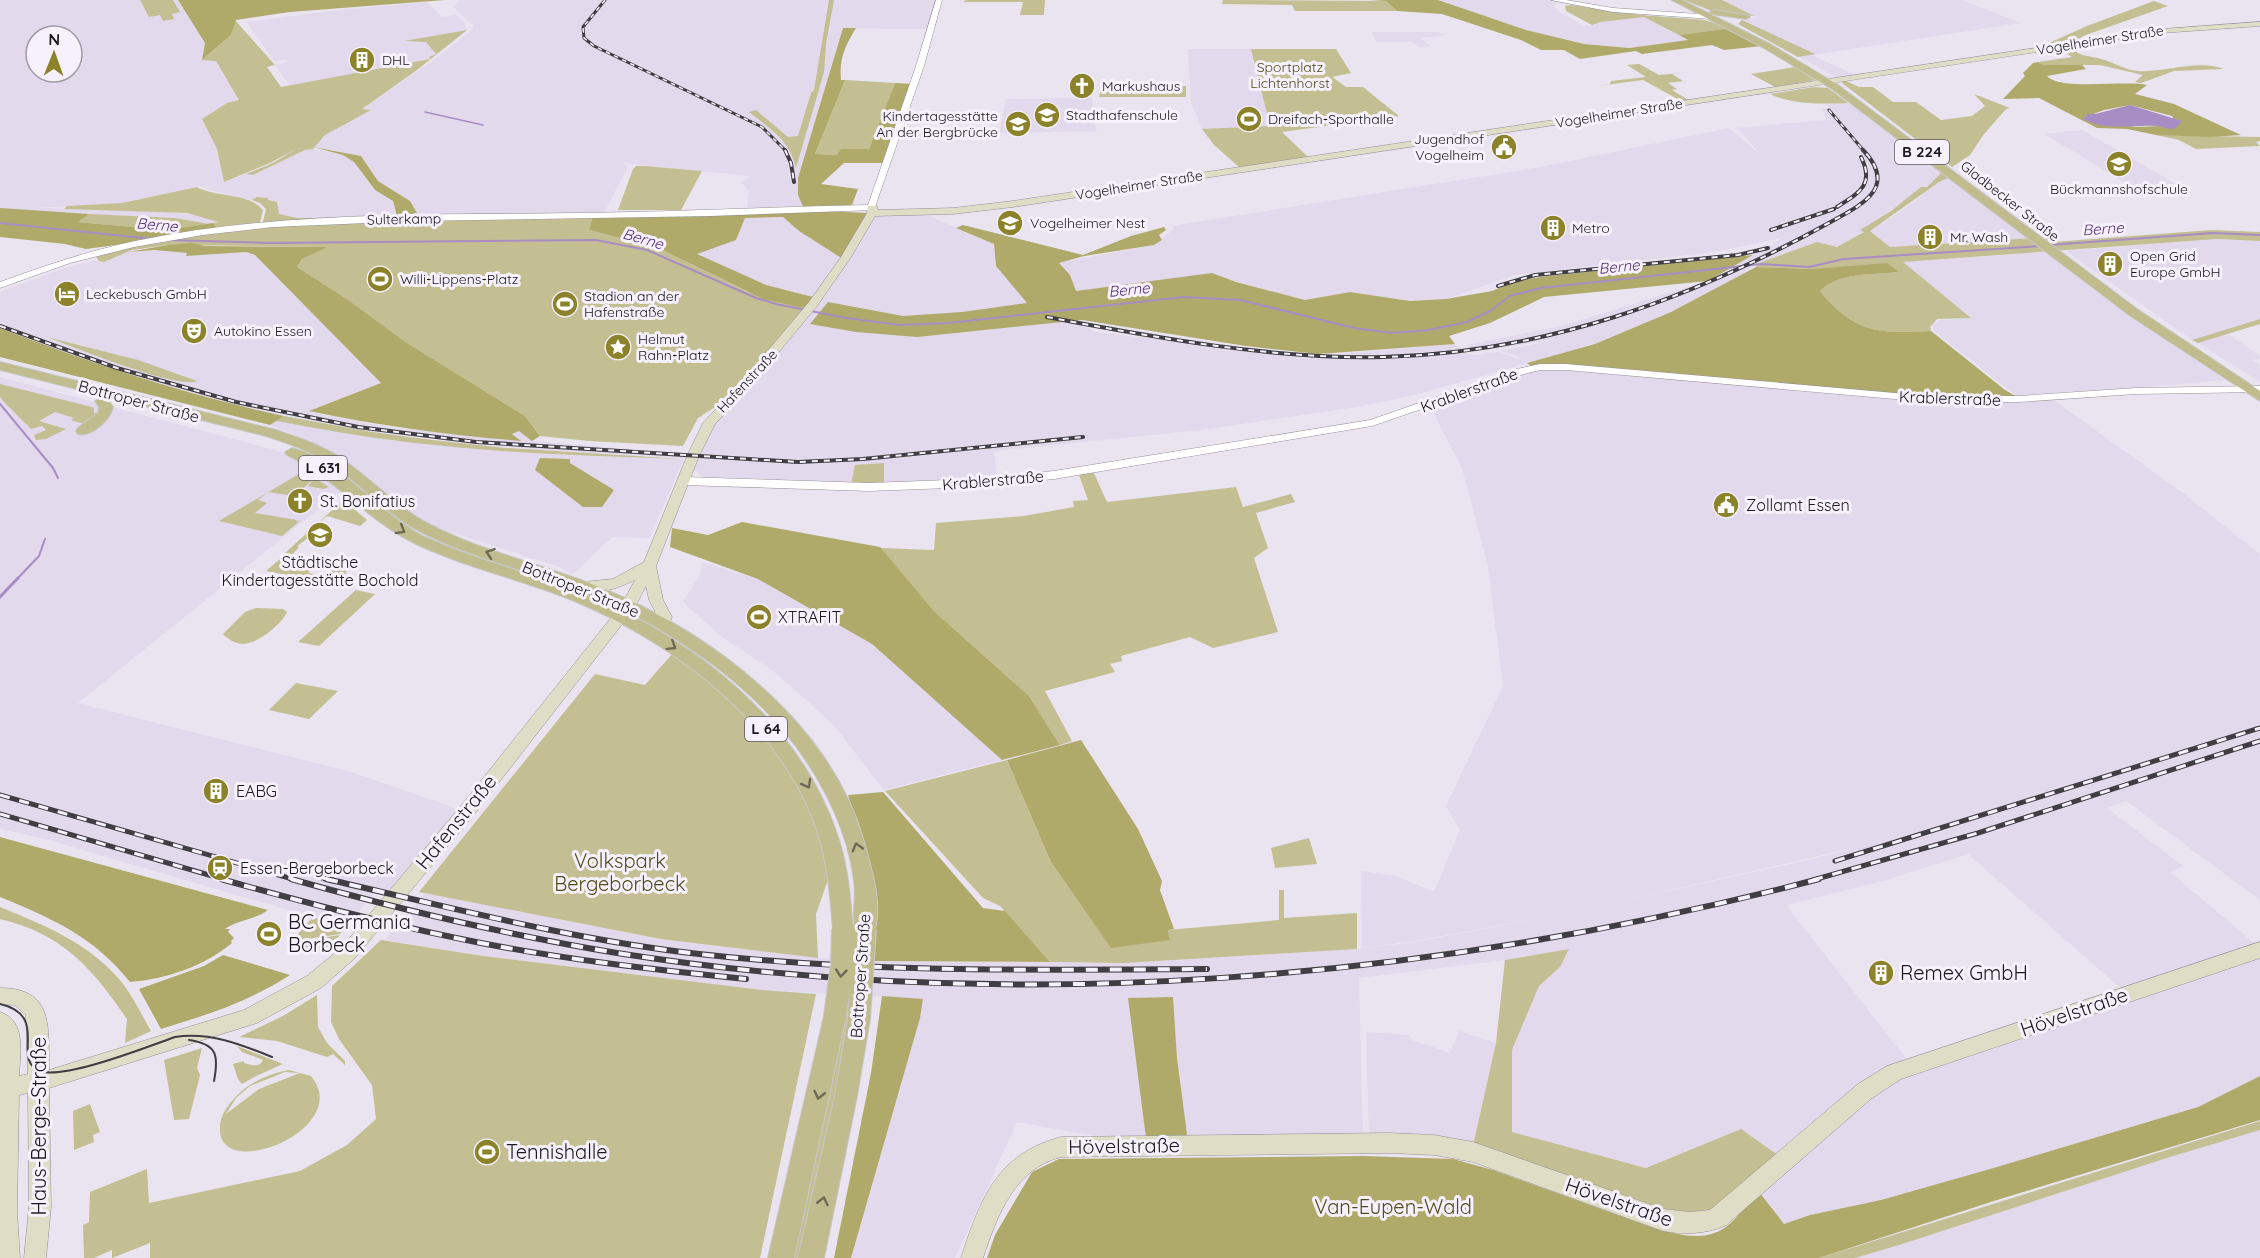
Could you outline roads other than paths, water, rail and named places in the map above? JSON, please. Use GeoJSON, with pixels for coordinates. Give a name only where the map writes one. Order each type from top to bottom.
{"type":"FeatureCollection","features":[{"type":"Feature","properties":{"kind":"main road","name":"Gladbecker Straße"},"geometry":{"type":"LineString","coordinates":[[1676,0],[1737,26],[1832,84],[2048,245],[2133,312],[2257,389]]}},
{"type":"Feature","properties":{"kind":"main road","name":"Gladbecker Straße"},"geometry":{"type":"LineString","coordinates":[[1682,0],[1775,50],[1832,84]]}},
{"type":"Feature","properties":{"kind":"main road"},"geometry":{"type":"LineString","coordinates":[[1679,16],[1693,12],[1693,8]]}},
{"type":"Feature","properties":{"kind":"main road"},"geometry":{"type":"LineString","coordinates":[[1679,16],[1725,24]]}},
{"type":"Feature","properties":{"kind":"main road","name":"Vogelheimer Straße"},"geometry":{"type":"LineString","coordinates":[[1832,84],[2162,31],[2260,24]]}},
{"type":"Feature","properties":{"kind":"main road"},"geometry":{"type":"LineString","coordinates":[[1811,85],[1832,84]]}},
{"type":"Feature","properties":{"kind":"main road","name":"Vogelheimer Straße"},"geometry":{"type":"LineString","coordinates":[[873,209],[953,211],[1013,204],[1811,85]]}},
{"type":"Feature","properties":{"kind":"main road","name":"Hafenstraße"},"geometry":{"type":"LineString","coordinates":[[9,1088],[39,1082],[233,1023],[274,1005],[314,982],[332,969],[357,944],[625,612],[650,565],[683,481],[711,420],[746,384],[808,310],[846,257],[873,209]]}},
{"type":"Feature","properties":{"kind":"main road","name":"Gladbecker Straße"},"geometry":{"type":"LineString","coordinates":[[2048,245],[2257,389],[2260,397]]}},
{"type":"Feature","properties":{"kind":"main road"},"geometry":{"type":"LineString","coordinates":[[2133,312],[2148,315]]}},
{"type":"Feature","properties":{"kind":"main road","name":"Bottroper Straße"},"geometry":{"type":"LineString","coordinates":[[0,366],[279,436],[335,461],[406,517],[431,531],[583,586],[625,612],[681,652],[724,686],[765,727],[799,771],[821,814],[840,879],[843,929],[842,965],[835,1016],[781,1258]]}},
{"type":"Feature","properties":{"kind":"main road","name":"Bottroper Straße"},"geometry":{"type":"LineString","coordinates":[[0,376],[289,451],[321,466],[394,526],[422,541],[599,605],[663,624],[704,651],[752,689],[791,730],[818,766],[844,812],[858,848],[864,882],[865,929],[859,1019],[846,1096],[810,1258]]}},
{"type":"Feature","properties":{"kind":"main road"},"geometry":{"type":"LineString","coordinates":[[83,430],[104,415],[106,407],[102,401]]}},
{"type":"Feature","properties":{"kind":"main road"},"geometry":{"type":"LineString","coordinates":[[351,491],[369,488]]}},
{"type":"Feature","properties":{"kind":"main road"},"geometry":{"type":"LineString","coordinates":[[583,586],[610,585],[650,565],[656,600],[665,617],[663,624]]}},
{"type":"Feature","properties":{"kind":"main road","name":"Hövelstraße"},"geometry":{"type":"LineString","coordinates":[[972,1258],[998,1199],[1015,1171],[1036,1154],[1061,1147],[1389,1143],[1434,1145],[1495,1159],[1663,1220],[1685,1224],[1710,1221],[1717,1218],[1865,1091],[1894,1072],[2260,950]]}},
{"type":"Feature","properties":{"kind":"main road","name":"Haus-Berge-Straße"},"geometry":{"type":"LineString","coordinates":[[0,996],[24,999],[33,1007],[37,1017],[40,1207],[35,1258]]}},
{"type":"Feature","properties":{"kind":"main road","name":"Haus-Berge-Straße"},"geometry":{"type":"LineString","coordinates":[[0,1020],[9,1032],[6,1212],[9,1258]]}},
{"type":"Feature","properties":{"kind":"street","name":"Hafenstraße"},"geometry":{"type":"LineString","coordinates":[[873,209],[939,0]]}},
{"type":"Feature","properties":{"kind":"street"},"geometry":{"type":"LineString","coordinates":[[1554,0],[1613,10],[1679,16],[1709,14]]}},
{"type":"Feature","properties":{"kind":"street","name":"Sulterkamp"},"geometry":{"type":"LineString","coordinates":[[0,285],[53,265],[150,242],[238,229],[358,220],[873,209]]}},
{"type":"Feature","properties":{"kind":"street","name":"Krablerstraße"},"geometry":{"type":"LineString","coordinates":[[683,481],[879,486],[975,483],[1054,475],[1372,423],[1509,375],[1540,367],[1566,367],[1929,399],[2019,399],[2136,391],[2257,389]]}},
{"type":"Feature","properties":{"kind":"waterway"},"geometry":{"type":"LineString","coordinates":[[425,112],[483,125]]}},
{"type":"Feature","properties":{"kind":"waterway","name":"Berne"},"geometry":{"type":"LineString","coordinates":[[0,223],[152,239]]}},
{"type":"Feature","properties":{"kind":"waterway","name":"Berne"},"geometry":{"type":"LineString","coordinates":[[2049,245],[2213,233],[2260,235]]}},
{"type":"Feature","properties":{"kind":"waterway","name":"Berne"},"geometry":{"type":"LineString","coordinates":[[168,240],[269,243],[596,240],[647,250],[756,298],[776,304],[846,318],[901,325],[948,323],[1184,297],[1240,300],[1354,328],[1393,333],[1429,330],[1467,322],[1490,311],[1510,296],[1541,288],[1761,264],[1809,267],[1844,259],[2040,246]]}},
{"type":"Feature","properties":{"kind":"waterway"},"geometry":{"type":"LineString","coordinates":[[0,404],[53,468],[58,478]]}},
{"type":"Feature","properties":{"kind":"waterway"},"geometry":{"type":"LineString","coordinates":[[16,580],[39,556],[45,539]]}},
{"type":"Feature","properties":{"kind":"waterway"},"geometry":{"type":"LineString","coordinates":[[0,597],[18,578]]}},
{"type":"Feature","properties":{"kind":"tram line"},"geometry":{"type":"LineString","coordinates":[[0,1004],[15,1010],[24,1018],[27,1027],[28,1057],[32,1065],[40,1071],[68,1071],[86,1067],[175,1037],[188,1036],[225,1040],[272,1057]]}},
{"type":"Feature","properties":{"kind":"tram line"},"geometry":{"type":"LineString","coordinates":[[189,1040],[205,1044],[214,1052],[216,1058],[214,1081]]}},
{"type":"Feature","properties":{"kind":"railway"},"geometry":{"type":"LineString","coordinates":[[605,0],[583,27],[584,38],[594,46],[762,127],[785,150]]}},
{"type":"Feature","properties":{"kind":"railway"},"geometry":{"type":"LineString","coordinates":[[1829,110],[1864,151]]}},
{"type":"Feature","properties":{"kind":"railway"},"geometry":{"type":"LineString","coordinates":[[785,150],[791,163],[794,182]]}},
{"type":"Feature","properties":{"kind":"railway"},"geometry":{"type":"LineString","coordinates":[[1047,317],[1215,346],[1301,355],[1383,357],[1442,353],[1500,345],[1613,318],[1668,298],[1722,276],[1827,224],[1862,203],[1871,195],[1876,186],[1877,175],[1873,164],[1863,150]]}},
{"type":"Feature","properties":{"kind":"railway"},"geometry":{"type":"LineString","coordinates":[[1837,207],[1858,192],[1865,181],[1865,167],[1861,157]]}},
{"type":"Feature","properties":{"kind":"railway"},"geometry":{"type":"LineString","coordinates":[[1771,230],[1834,209]]}},
{"type":"Feature","properties":{"kind":"railway"},"geometry":{"type":"LineString","coordinates":[[1498,286],[1535,275],[1738,255],[1768,248]]}},
{"type":"Feature","properties":{"kind":"railway"},"geometry":{"type":"LineString","coordinates":[[0,326],[117,368],[236,402],[358,427],[476,442],[798,462],[863,459],[1083,437]]}},
{"type":"Feature","properties":{"kind":"railway"},"geometry":{"type":"LineString","coordinates":[[1835,861],[2260,728]]}},
{"type":"Feature","properties":{"kind":"railway"},"geometry":{"type":"LineString","coordinates":[[1813,880],[1978,833],[2260,741]]}},
{"type":"Feature","properties":{"kind":"railway"},"geometry":{"type":"LineString","coordinates":[[0,795],[296,880]]}},
{"type":"Feature","properties":{"kind":"railway"},"geometry":{"type":"LineString","coordinates":[[0,814],[226,880]]}},
{"type":"Feature","properties":{"kind":"railway"},"geometry":{"type":"LineString","coordinates":[[318,877],[333,880]]}},
{"type":"Feature","properties":{"kind":"railway"},"geometry":{"type":"LineString","coordinates":[[221,879],[350,914],[481,943],[613,964],[746,979]]}},
{"type":"Feature","properties":{"kind":"railway"},"geometry":{"type":"LineString","coordinates":[[291,879],[453,920],[617,953],[767,972],[918,982],[1070,984],[1222,978],[1373,964],[1523,942],[1672,914],[1819,879]]}},
{"type":"Feature","properties":{"kind":"railway"},"geometry":{"type":"LineString","coordinates":[[326,879],[558,932],[699,954],[826,964],[953,969],[1207,969]]}},
{"type":"Feature","properties":{"kind":"place","name":"DHL"},"geometry":{"type":"Point","coordinates":[362,60]}},
{"type":"Feature","properties":{"kind":"place","name":"Markushaus"},"geometry":{"type":"Point","coordinates":[1082,86]}},
{"type":"Feature","properties":{"kind":"place","name":"Stadthafenschule"},"geometry":{"type":"Point","coordinates":[1047,115]}},
{"type":"Feature","properties":{"kind":"place","name":"Dreifach-Sporthalle"},"geometry":{"type":"Point","coordinates":[1249,119]}},
{"type":"Feature","properties":{"kind":"place","name":"Kindertagesstätte An der Bergbrücke"},"geometry":{"type":"Point","coordinates":[1018,124]}},
{"type":"Feature","properties":{"kind":"place","name":"Jugendhof Vogelheim"},"geometry":{"type":"Point","coordinates":[1504,147]}},
{"type":"Feature","properties":{"kind":"place","name":"Bückmannshofschule"},"geometry":{"type":"Point","coordinates":[2119,164]}},
{"type":"Feature","properties":{"kind":"place","name":"Vogelheimer Nest"},"geometry":{"type":"Point","coordinates":[1010,223]}},
{"type":"Feature","properties":{"kind":"place","name":"Metro"},"geometry":{"type":"Point","coordinates":[1553,228]}},
{"type":"Feature","properties":{"kind":"place","name":"Mr. Wash"},"geometry":{"type":"Point","coordinates":[1930,237]}},
{"type":"Feature","properties":{"kind":"place","name":"Open Grid Europe GmbH"},"geometry":{"type":"Point","coordinates":[2110,264]}},
{"type":"Feature","properties":{"kind":"place","name":"Willi-Lippens-Platz"},"geometry":{"type":"Point","coordinates":[380,279]}},
{"type":"Feature","properties":{"kind":"place","name":"Leckebusch GmbH"},"geometry":{"type":"Point","coordinates":[67,294]}},
{"type":"Feature","properties":{"kind":"place","name":"Stadion an der Hafenstraße"},"geometry":{"type":"Point","coordinates":[565,304]}},
{"type":"Feature","properties":{"kind":"place","name":"Autokino Essen"},"geometry":{"type":"Point","coordinates":[194,331]}},
{"type":"Feature","properties":{"kind":"place","name":"Helmut Rahn-Platz"},"geometry":{"type":"Point","coordinates":[618,347]}},
{"type":"Feature","properties":{"kind":"place","name":"St. Bonifatius"},"geometry":{"type":"Point","coordinates":[300,501]}},
{"type":"Feature","properties":{"kind":"place","name":"Zollamt Essen"},"geometry":{"type":"Point","coordinates":[1726,505]}},
{"type":"Feature","properties":{"kind":"place","name":"Städtische Kindertagesstätte Bochold"},"geometry":{"type":"Point","coordinates":[320,535]}},
{"type":"Feature","properties":{"kind":"place","name":"XTRAFIT"},"geometry":{"type":"Point","coordinates":[759,617]}},
{"type":"Feature","properties":{"kind":"place","name":"EABG"},"geometry":{"type":"Point","coordinates":[216,791]}},
{"type":"Feature","properties":{"kind":"place","name":"Essen-Bergeborbeck"},"geometry":{"type":"Point","coordinates":[220,868]}},
{"type":"Feature","properties":{"kind":"place","name":"BC Germania Borbeck"},"geometry":{"type":"Point","coordinates":[269,934]}},
{"type":"Feature","properties":{"kind":"place","name":"Remex GmbH"},"geometry":{"type":"Point","coordinates":[1881,973]}},
{"type":"Feature","properties":{"kind":"place","name":"Tennishalle"},"geometry":{"type":"Point","coordinates":[487,1152]}},
{"type":"Feature","properties":{"kind":"park label","name":"Sportplatz Lichtenhorst"},"geometry":{"type":"Point","coordinates":[1290,76]}},
{"type":"Feature","properties":{"kind":"park label","name":"Volkspark Bergeborbeck"},"geometry":{"type":"Point","coordinates":[620,872]}},
{"type":"Feature","properties":{"kind":"park label","name":"Van-Eupen-Wald"},"geometry":{"type":"Point","coordinates":[1393,1207]}}]}
